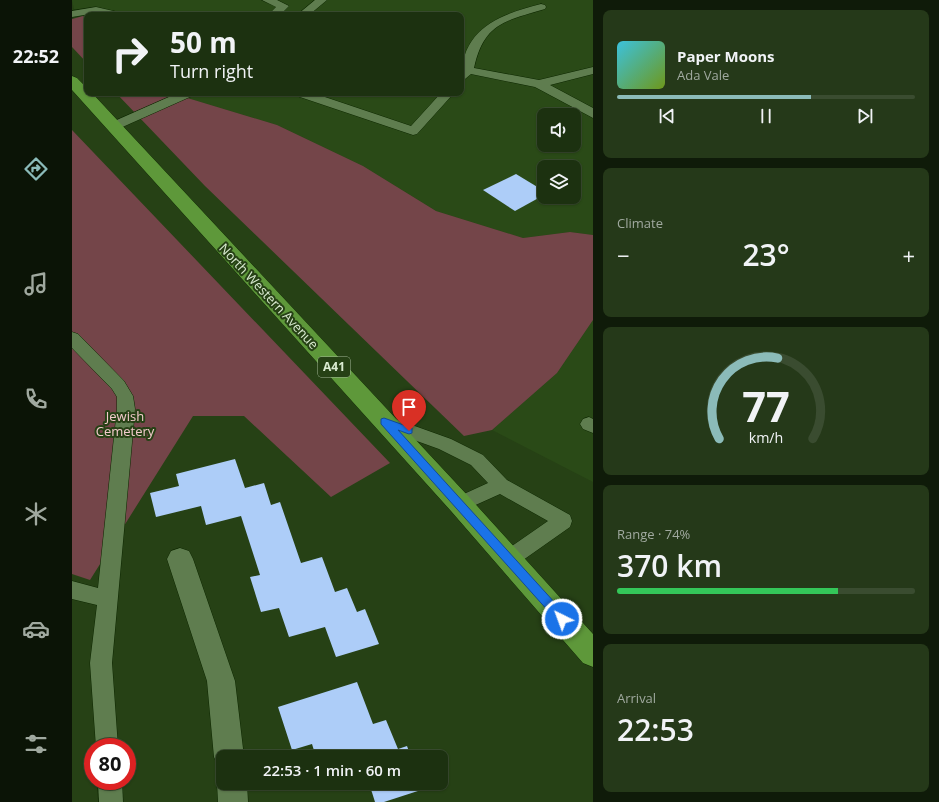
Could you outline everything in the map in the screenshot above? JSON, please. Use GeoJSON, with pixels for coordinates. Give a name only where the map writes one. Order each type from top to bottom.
{"type":"FeatureCollection","features":[{"type":"Feature","properties":{"kind":"highway","name":"North Western Avenue"},"geometry":{"type":"LineString","coordinates":[[72,81],[84,94]]}},
{"type":"Feature","properties":{"kind":"highway","name":"North Western Avenue"},"geometry":{"type":"LineString","coordinates":[[86,96],[460,504],[593,654]]}},
{"type":"Feature","properties":{"kind":"street"},"geometry":{"type":"LineString","coordinates":[[180,559],[220,681],[228,750]]}},
{"type":"Feature","properties":{"kind":"street"},"geometry":{"type":"LineString","coordinates":[[232,790],[233,802]]}},
{"type":"Feature","properties":{"kind":"lane"},"geometry":{"type":"LineString","coordinates":[[267,0],[288,3]]}},
{"type":"Feature","properties":{"kind":"lane"},"geometry":{"type":"LineString","coordinates":[[306,12],[322,0]]}},
{"type":"Feature","properties":{"kind":"lane"},"geometry":{"type":"LineString","coordinates":[[277,12],[288,3]]}},
{"type":"Feature","properties":{"kind":"lane"},"geometry":{"type":"LineString","coordinates":[[541,8],[504,19],[488,28],[477,41],[464,74],[539,84],[593,114]]}},
{"type":"Feature","properties":{"kind":"lane"},"geometry":{"type":"LineString","coordinates":[[72,14],[96,10],[105,12]]}},
{"type":"Feature","properties":{"kind":"lane"},"geometry":{"type":"LineString","coordinates":[[539,84],[593,70]]}},
{"type":"Feature","properties":{"kind":"lane"},"geometry":{"type":"LineString","coordinates":[[114,126],[181,96]]}},
{"type":"Feature","properties":{"kind":"lane"},"geometry":{"type":"LineString","coordinates":[[310,96],[413,131],[445,96]]}},
{"type":"Feature","properties":{"kind":"lane"},"geometry":{"type":"LineString","coordinates":[[72,338],[118,385],[125,396],[125,419],[101,663],[106,738]]}},
{"type":"Feature","properties":{"kind":"lane"},"geometry":{"type":"LineString","coordinates":[[384,422],[445,444],[477,460],[501,485],[563,521],[510,560]]}},
{"type":"Feature","properties":{"kind":"lane"},"geometry":{"type":"LineString","coordinates":[[460,504],[501,485]]}},
{"type":"Feature","properties":{"kind":"lane"},"geometry":{"type":"LineString","coordinates":[[72,590],[108,599]]}},
{"type":"Feature","properties":{"kind":"lane"},"geometry":{"type":"LineString","coordinates":[[110,790],[111,802]]}},
{"type":"Feature","properties":{"kind":"shaded area"},"geometry":{"type":"Polygon","coordinates":[[[72,0],[593,0],[593,235],[570,232],[523,238],[436,211],[363,166],[277,125],[181,96],[464,96],[464,12],[84,12],[84,17],[74,9],[72,0]]]}},
{"type":"Feature","properties":{"kind":"shaded area"},"geometry":{"type":"Polygon","coordinates":[[[593,320],[593,482],[492,430],[557,373],[593,320]]]}},
{"type":"Feature","properties":{"kind":"green space"},"geometry":{"type":"Polygon","coordinates":[[[84,17],[84,60],[72,47],[72,19],[84,17]]]}},
{"type":"Feature","properties":{"kind":"green space"},"geometry":{"type":"Polygon","coordinates":[[[119,96],[181,96],[277,125],[363,166],[436,211],[523,238],[570,232],[593,235],[593,320],[557,373],[492,430],[464,436],[205,186],[119,96]]]}},
{"type":"Feature","properties":{"kind":"green space","name":"Jewish Cemetery"},"geometry":{"type":"Polygon","coordinates":[[[72,130],[390,463],[331,497],[244,416],[193,416],[90,580],[72,574],[72,130]]]}},
{"type":"Feature","properties":{"kind":"building"},"geometry":{"type":"Polygon","coordinates":[[[516,174],[537,187],[537,199],[515,211],[483,190],[516,174]]]}},
{"type":"Feature","properties":{"kind":"building"},"geometry":{"type":"Polygon","coordinates":[[[235,459],[245,488],[264,483],[271,505],[280,502],[301,563],[322,557],[335,592],[347,588],[357,612],[365,609],[379,644],[336,657],[325,627],[289,637],[279,608],[261,612],[250,577],[260,575],[241,516],[206,525],[201,506],[156,517],[150,493],[179,486],[176,474],[235,459]]]}},
{"type":"Feature","properties":{"kind":"building"},"geometry":{"type":"Polygon","coordinates":[[[357,682],[373,724],[386,720],[398,749],[407,746],[408,750],[314,750],[312,744],[292,750],[278,707],[357,682]]]}},
{"type":"Feature","properties":{"kind":"building"},"geometry":{"type":"Polygon","coordinates":[[[371,790],[421,790],[384,802],[375,802],[371,790]]]}},
{"type":"Feature","properties":{"kind":"route"},"geometry":{"type":"LineString","coordinates":[[409,431],[384,422],[460,504],[562,619]]}}]}
